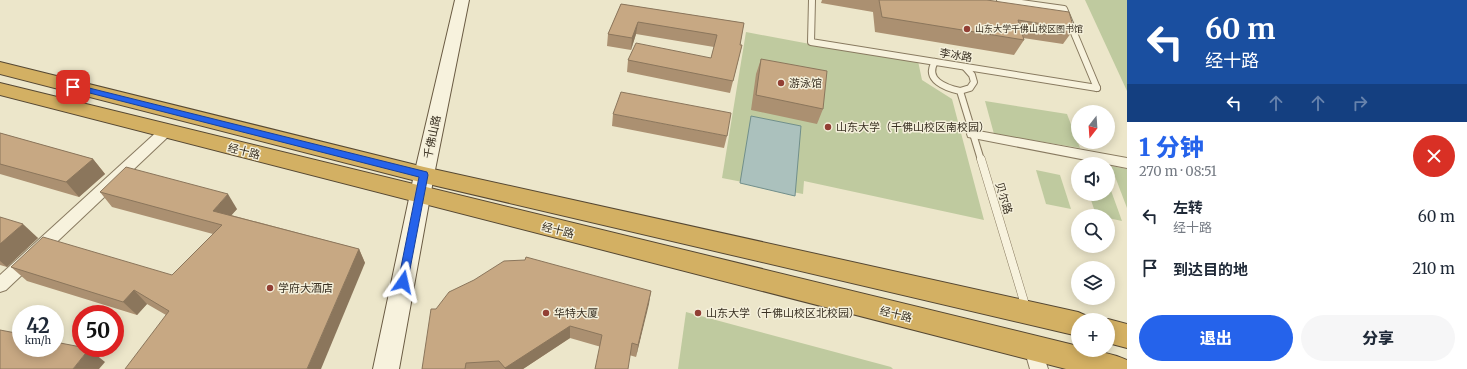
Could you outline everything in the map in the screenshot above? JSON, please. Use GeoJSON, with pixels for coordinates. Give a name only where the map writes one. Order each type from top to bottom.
{"type":"FeatureCollection","features":[{"type":"Feature","properties":{"kind":"highway","name":"经十路"},"geometry":{"type":"LineString","coordinates":[[0,68],[422,185],[1036,359],[1117,369]]}},
{"type":"Feature","properties":{"kind":"highway","name":"经十路"},"geometry":{"type":"LineString","coordinates":[[0,89],[166,131],[1071,322]]}},
{"type":"Feature","properties":{"kind":"highway"},"geometry":{"type":"LineString","coordinates":[[1115,333],[1127,336]]}},
{"type":"Feature","properties":{"kind":"main road","name":"千佛山路"},"geometry":{"type":"LineString","coordinates":[[386,369],[422,185],[462,0]]}},
{"type":"Feature","properties":{"kind":"street"},"geometry":{"type":"LineString","coordinates":[[0,285],[166,131]]}},
{"type":"Feature","properties":{"kind":"street"},"geometry":{"type":"LineString","coordinates":[[973,134],[1127,163]]}},
{"type":"Feature","properties":{"kind":"lane","name":"李冰路"},"geometry":{"type":"LineString","coordinates":[[812,0],[811,42],[1097,88],[1064,9],[1000,0]]}},
{"type":"Feature","properties":{"kind":"lane"},"geometry":{"type":"LineString","coordinates":[[935,62],[931,66],[930,71],[933,77],[946,88],[960,91],[970,88],[974,84],[974,78],[971,72],[965,67]]}},
{"type":"Feature","properties":{"kind":"lane","name":"贝尔路"},"geometry":{"type":"LineString","coordinates":[[960,91],[1028,313]]}},
{"type":"Feature","properties":{"kind":"green space"},"geometry":{"type":"Polygon","coordinates":[[[1085,0],[1127,0],[1127,91],[1085,0]]]}},
{"type":"Feature","properties":{"kind":"green space"},"geometry":{"type":"Polygon","coordinates":[[[746,32],[826,47],[918,61],[922,80],[952,99],[984,220],[804,181],[803,194],[722,178],[746,32]]]}},
{"type":"Feature","properties":{"kind":"green space"},"geometry":{"type":"Polygon","coordinates":[[[985,101],[1067,114],[1071,124],[1071,147],[994,134],[985,101]]]}},
{"type":"Feature","properties":{"kind":"green space"},"geometry":{"type":"Polygon","coordinates":[[[1115,167],[1127,169],[1127,208],[1115,176],[1115,167]]]}},
{"type":"Feature","properties":{"kind":"green space"},"geometry":{"type":"Polygon","coordinates":[[[1036,170],[1060,175],[1071,209],[1046,204],[1036,170]]]}},
{"type":"Feature","properties":{"kind":"green space"},"geometry":{"type":"Polygon","coordinates":[[[1091,201],[1115,201],[1122,221],[1115,220],[1115,209],[1094,209],[1091,201]]]}},
{"type":"Feature","properties":{"kind":"green space"},"geometry":{"type":"Polygon","coordinates":[[[686,312],[891,367],[893,369],[678,369],[686,312]]]}},
{"type":"Feature","properties":{"kind":"water"},"geometry":{"type":"Polygon","coordinates":[[[751,116],[801,126],[795,196],[740,183],[751,116]]]}},
{"type":"Feature","properties":{"kind":"building"},"geometry":{"type":"Polygon","coordinates":[[[879,0],[987,0],[1069,12],[1074,29],[1018,20],[1024,40],[882,17],[879,0]]]}},
{"type":"Feature","properties":{"kind":"building"},"geometry":{"type":"Polygon","coordinates":[[[621,4],[744,23],[740,45],[742,45],[733,81],[628,60],[636,43],[711,58],[717,35],[638,22],[632,38],[608,34],[621,4]]]}},
{"type":"Feature","properties":{"kind":"building"},"geometry":{"type":"Polygon","coordinates":[[[761,59],[827,71],[823,109],[756,95],[761,59]]]}},
{"type":"Feature","properties":{"kind":"building"},"geometry":{"type":"Polygon","coordinates":[[[621,92],[731,113],[727,136],[613,114],[621,92]]]}},
{"type":"Feature","properties":{"kind":"building"},"geometry":{"type":"Polygon","coordinates":[[[0,133],[93,159],[66,182],[0,164],[0,133]]]}},
{"type":"Feature","properties":{"kind":"building"},"geometry":{"type":"Polygon","coordinates":[[[126,167],[228,194],[213,211],[359,249],[307,369],[125,369],[169,311],[134,290],[123,302],[11,267],[43,237],[172,275],[222,225],[100,192],[126,167]]]}},
{"type":"Feature","properties":{"kind":"building"},"geometry":{"type":"Polygon","coordinates":[[[0,217],[23,224],[0,244],[0,217]]]}},
{"type":"Feature","properties":{"kind":"building","name":"华特大厦"},"geometry":{"type":"Polygon","coordinates":[[[526,257],[651,291],[638,345],[632,343],[628,369],[595,369],[602,335],[570,326],[505,368],[499,361],[466,363],[465,369],[422,369],[431,309],[436,309],[449,292],[474,280],[504,261],[525,260],[526,257]]]}},
{"type":"Feature","properties":{"kind":"building"},"geometry":{"type":"Polygon","coordinates":[[[0,330],[12,332],[12,357],[64,357],[64,344],[72,345],[72,357],[83,357],[73,369],[0,369],[0,330]]]}},
{"type":"Feature","properties":{"kind":"place","name":"山东大学千佛山校区图书馆"},"geometry":{"type":"Point","coordinates":[967,29]}},
{"type":"Feature","properties":{"kind":"place","name":"游泳馆"},"geometry":{"type":"Point","coordinates":[781,83]}},
{"type":"Feature","properties":{"kind":"place","name":"山东大学（千佛山校区南校园）"},"geometry":{"type":"Point","coordinates":[828,127]}},
{"type":"Feature","properties":{"kind":"place","name":"学府大酒店"},"geometry":{"type":"Point","coordinates":[270,288]}},
{"type":"Feature","properties":{"kind":"place","name":"华特大厦"},"geometry":{"type":"Point","coordinates":[546,313]}},
{"type":"Feature","properties":{"kind":"place","name":"山东大学（千佛山校区北校园）"},"geometry":{"type":"Point","coordinates":[698,313]}},
{"type":"Feature","properties":{"kind":"route"},"geometry":{"type":"LineString","coordinates":[[73,87],[424,175],[403,282]]}}]}
